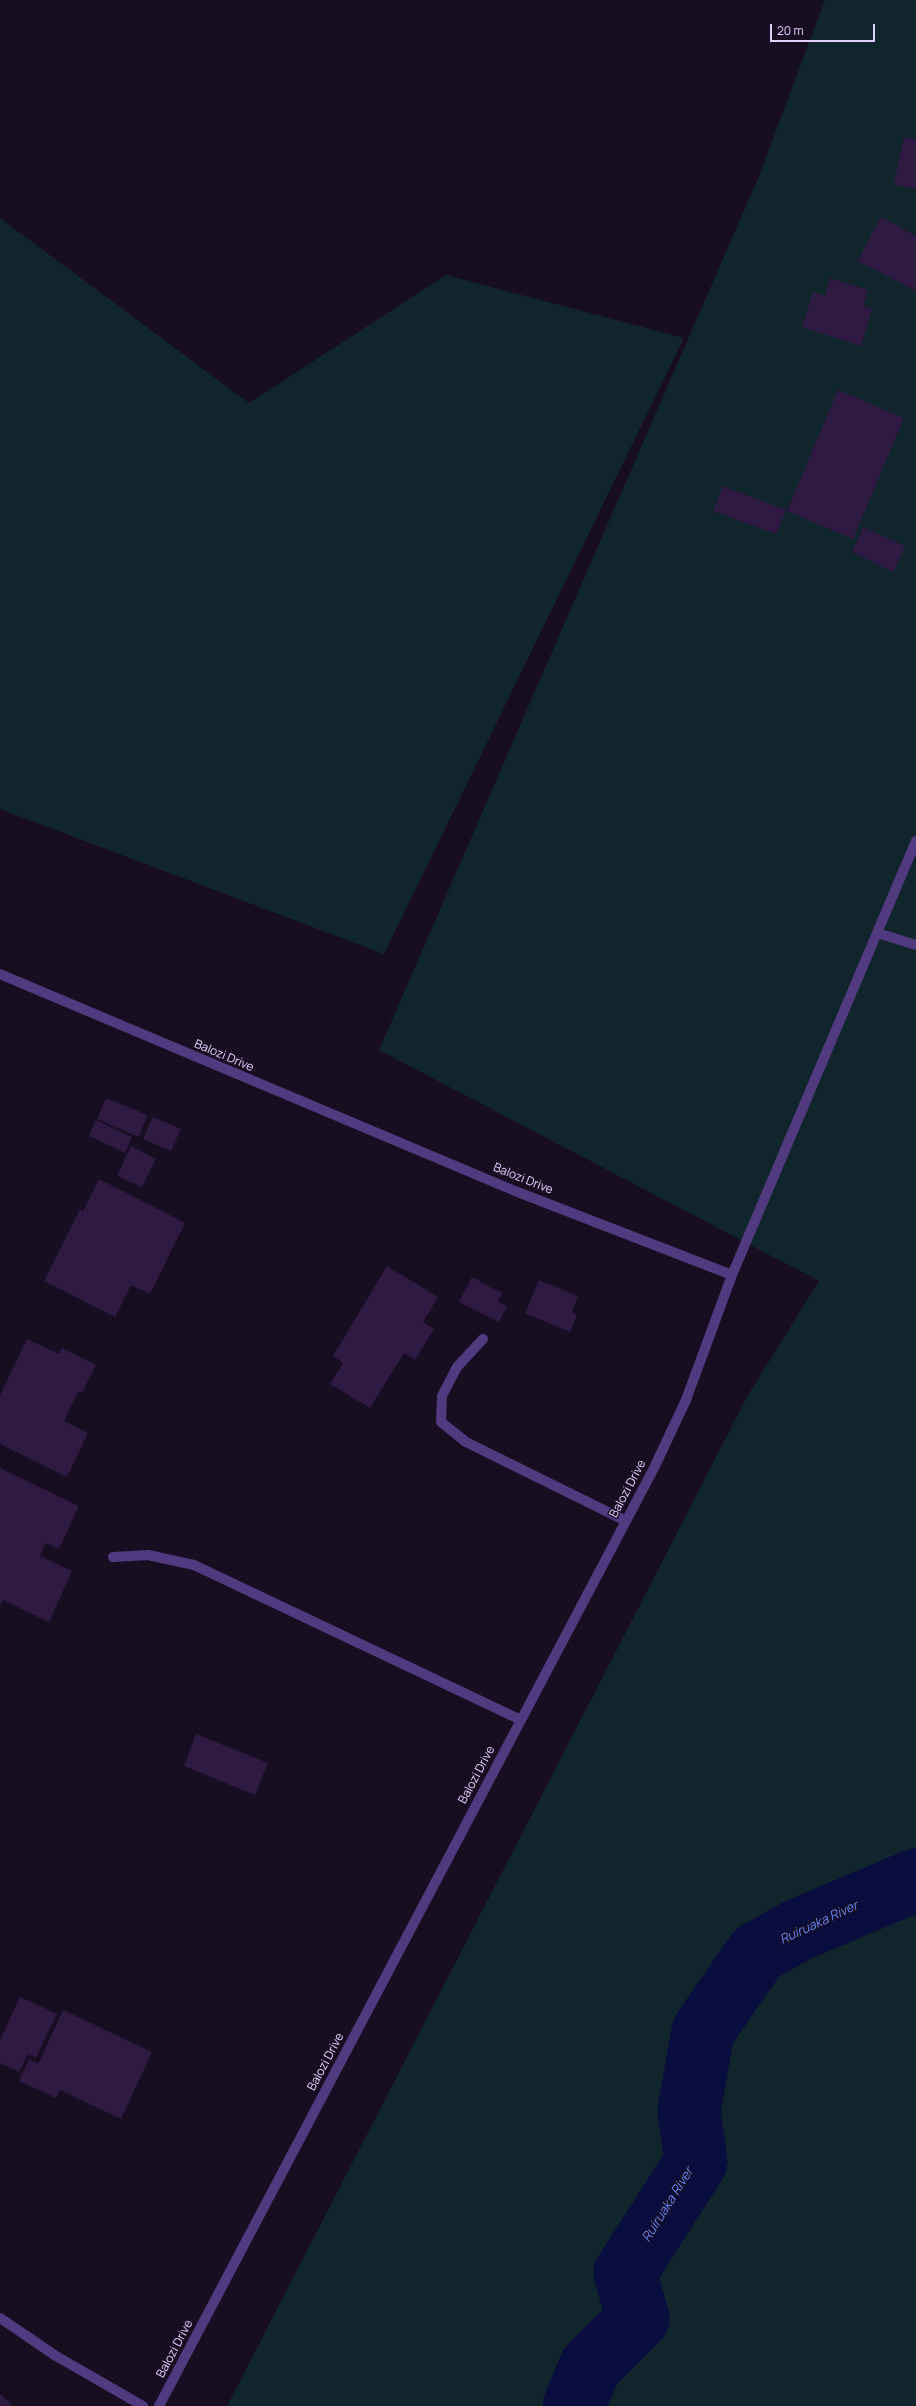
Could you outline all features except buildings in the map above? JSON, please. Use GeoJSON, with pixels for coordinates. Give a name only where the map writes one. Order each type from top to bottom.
{"type":"FeatureCollection","features":[{"type":"Feature","properties":{"kind":"street"},"geometry":{"type":"LineString","coordinates":[[732,1275],[916,841]]}},
{"type":"Feature","properties":{"kind":"street"},"geometry":{"type":"LineString","coordinates":[[877,933],[916,945]]}},
{"type":"Feature","properties":{"kind":"street","name":"Balozi Drive"},"geometry":{"type":"LineString","coordinates":[[0,974],[185,1054],[515,1191],[732,1275],[686,1400],[654,1468],[159,2406]]}},
{"type":"Feature","properties":{"kind":"street"},"geometry":{"type":"LineString","coordinates":[[483,1339],[457,1367],[442,1396],[441,1422],[466,1442],[626,1521]]}},
{"type":"Feature","properties":{"kind":"street"},"geometry":{"type":"LineString","coordinates":[[113,1556],[148,1556],[194,1566],[520,1720]]}},
{"type":"Feature","properties":{"kind":"street"},"geometry":{"type":"LineString","coordinates":[[0,2318],[56,2356],[143,2406]]}},
{"type":"Feature","properties":{"kind":"shaded area"},"geometry":{"type":"Polygon","coordinates":[[[825,0],[916,0],[916,2406],[227,2406],[748,1395],[819,1281],[379,1050],[759,176],[825,0]]]}},
{"type":"Feature","properties":{"kind":"shaded area"},"geometry":{"type":"Polygon","coordinates":[[[0,218],[249,403],[446,275],[684,338],[384,954],[0,809],[0,218]]]}},
{"type":"Feature","properties":{"kind":"waterway","name":"Ruiruaka River"},"geometry":{"type":"LineString","coordinates":[[574,2406],[590,2367],[638,2319],[625,2273],[696,2162],[689,2111],[703,2031],[757,1953],[798,1930],[916,1880]]}}]}
